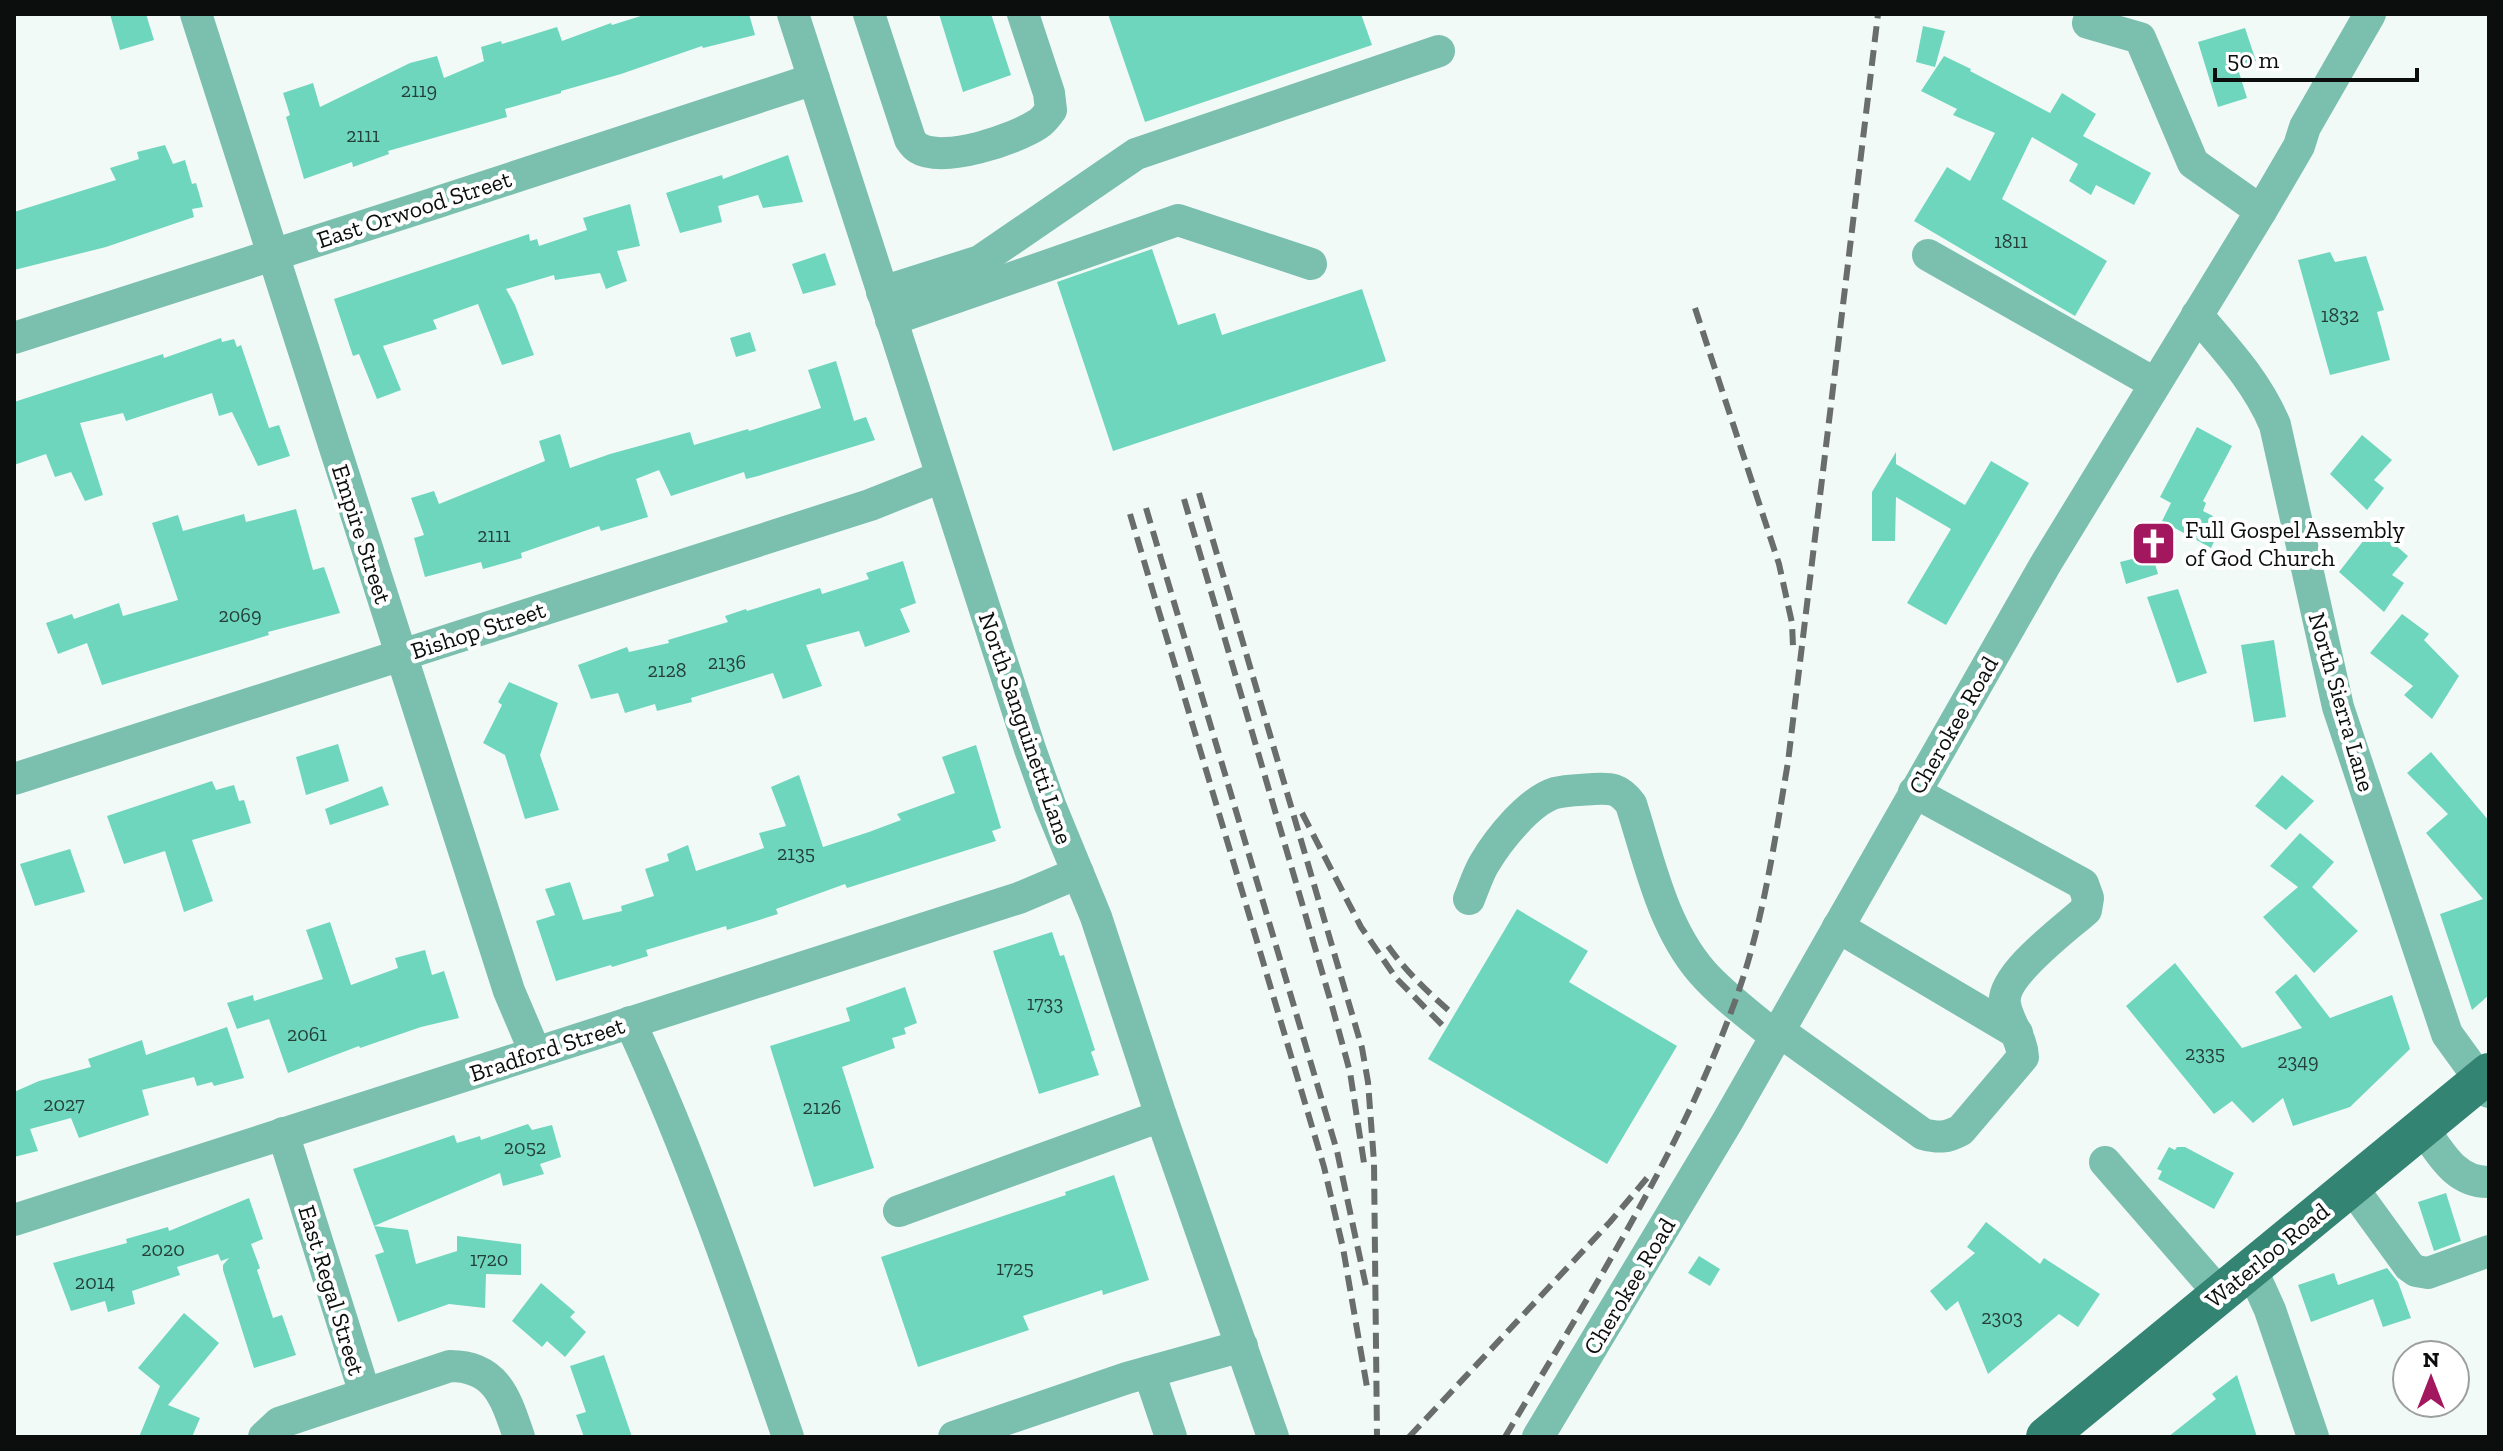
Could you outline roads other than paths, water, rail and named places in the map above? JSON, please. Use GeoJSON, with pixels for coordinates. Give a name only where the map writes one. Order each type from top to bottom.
{"type":"FeatureCollection","features":[{"type":"Feature","properties":{"kind":"main road","name":"Waterloo Road"},"geometry":{"type":"LineString","coordinates":[[2046,1437],[2422,1127],[2486,1082]]}},
{"type":"Feature","properties":{"kind":"street","name":"Empire Street"},"geometry":{"type":"LineString","coordinates":[[196,14],[509,991],[535,1052]]}},
{"type":"Feature","properties":{"kind":"street","name":"North Sanguinetti Lane"},"geometry":{"type":"LineString","coordinates":[[793,14],[1030,749],[1096,917],[1161,1116],[1273,1437]]}},
{"type":"Feature","properties":{"kind":"street"},"geometry":{"type":"LineString","coordinates":[[869,14],[910,139],[918,148],[941,154],[968,151],[1013,136],[1038,124],[1051,110],[1049,93],[1023,14]]}},
{"type":"Feature","properties":{"kind":"street","name":"Cherokee Road"},"geometry":{"type":"LineString","coordinates":[[1538,1437],[1777,1034],[2045,565],[2261,211],[2370,14]]}},
{"type":"Feature","properties":{"kind":"street"},"geometry":{"type":"LineString","coordinates":[[2088,23],[2140,38],[2193,163],[2261,211]]}},
{"type":"Feature","properties":{"kind":"street"},"geometry":{"type":"LineString","coordinates":[[886,306],[980,261],[1136,154],[1439,51]]}},
{"type":"Feature","properties":{"kind":"street","name":"East Orwood Street"},"geometry":{"type":"LineString","coordinates":[[14,338],[814,79]]}},
{"type":"Feature","properties":{"kind":"street"},"geometry":{"type":"LineString","coordinates":[[886,306],[1178,220],[1311,264]]}},
{"type":"Feature","properties":{"kind":"street"},"geometry":{"type":"LineString","coordinates":[[1928,255],[2154,383]]}},
{"type":"Feature","properties":{"kind":"street","name":"North Sierra Lane"},"geometry":{"type":"LineString","coordinates":[[2197,315],[2250,378],[2275,425],[2338,707],[2447,1034],[2486,1082]]}},
{"type":"Feature","properties":{"kind":"street","name":"Bishop Street"},"geometry":{"type":"LineString","coordinates":[[14,779],[870,505],[941,477]]}},
{"type":"Feature","properties":{"kind":"street"},"geometry":{"type":"LineString","coordinates":[[1469,899],[1483,865],[1500,840],[1538,802],[1555,793],[1609,788],[1623,793],[1631,804],[1662,901],[1681,944],[1702,973],[1777,1034],[1923,1134],[1949,1137],[1961,1130],[2023,1057],[2023,1047],[2007,1014],[2004,998],[2008,985],[2025,965],[2086,910],[2088,898],[2083,884],[1914,792]]}},
{"type":"Feature","properties":{"kind":"street","name":"Bradford Street"},"geometry":{"type":"LineString","coordinates":[[14,1220],[1019,898],[1078,873]]}},
{"type":"Feature","properties":{"kind":"street"},"geometry":{"type":"LineString","coordinates":[[1838,927],[2017,1033]]}},
{"type":"Feature","properties":{"kind":"street"},"geometry":{"type":"LineString","coordinates":[[630,1022],[657,1081],[754,1336],[788,1437]]}},
{"type":"Feature","properties":{"kind":"street"},"geometry":{"type":"LineString","coordinates":[[899,1211],[1161,1116]]}},
{"type":"Feature","properties":{"kind":"street"},"geometry":{"type":"LineString","coordinates":[[2422,1127],[2454,1171],[2472,1180],[2489,1182]]}},
{"type":"Feature","properties":{"kind":"street","name":"East Regal Street"},"geometry":{"type":"LineString","coordinates":[[283,1133],[365,1394],[450,1366],[465,1366],[491,1379],[498,1387],[519,1437]]}},
{"type":"Feature","properties":{"kind":"street"},"geometry":{"type":"LineString","coordinates":[[2105,1162],[2220,1294]]}},
{"type":"Feature","properties":{"kind":"street"},"geometry":{"type":"LineString","coordinates":[[2351,1186],[2409,1266],[2416,1271],[2428,1273],[2489,1251]]}},
{"type":"Feature","properties":{"kind":"street"},"geometry":{"type":"LineString","coordinates":[[2251,1268],[2274,1322],[2313,1437]]}},
{"type":"Feature","properties":{"kind":"street"},"geometry":{"type":"LineString","coordinates":[[954,1437],[1149,1372],[1242,1346]]}},
{"type":"Feature","properties":{"kind":"street"},"geometry":{"type":"LineString","coordinates":[[1149,1372],[1171,1437]]}},
{"type":"Feature","properties":{"kind":"street"},"geometry":{"type":"LineString","coordinates":[[264,1437],[279,1423],[365,1394]]}},
{"type":"Feature","properties":{"kind":"railway"},"geometry":{"type":"LineString","coordinates":[[1505,1437],[1659,1172],[1711,1061],[1753,945],[1788,762],[1878,14]]}},
{"type":"Feature","properties":{"kind":"railway"},"geometry":{"type":"LineString","coordinates":[[1695,308],[1779,564],[1792,623],[1793,646]]}},
{"type":"Feature","properties":{"kind":"railway"},"geometry":{"type":"LineString","coordinates":[[1199,493],[1362,1048],[1368,1082],[1374,1162],[1377,1437]]}},
{"type":"Feature","properties":{"kind":"railway"},"geometry":{"type":"LineString","coordinates":[[1184,499],[1350,1072],[1364,1163]]}},
{"type":"Feature","properties":{"kind":"railway"},"geometry":{"type":"LineString","coordinates":[[1146,508],[1337,1151],[1367,1291]]}},
{"type":"Feature","properties":{"kind":"railway"},"geometry":{"type":"LineString","coordinates":[[1130,514],[1324,1167],[1343,1248],[1368,1393]]}},
{"type":"Feature","properties":{"kind":"railway"},"geometry":{"type":"LineString","coordinates":[[1302,813],[1361,927],[1396,978],[1446,1029]]}},
{"type":"Feature","properties":{"kind":"railway"},"geometry":{"type":"LineString","coordinates":[[1388,946],[1411,974],[1454,1015]]}},
{"type":"Feature","properties":{"kind":"railway"},"geometry":{"type":"LineString","coordinates":[[1409,1437],[1610,1222],[1647,1178]]}},
{"type":"Feature","properties":{"kind":"place","name":"Full Gospel Assembly of God Church"},"geometry":{"type":"Point","coordinates":[2154,543]}}]}
